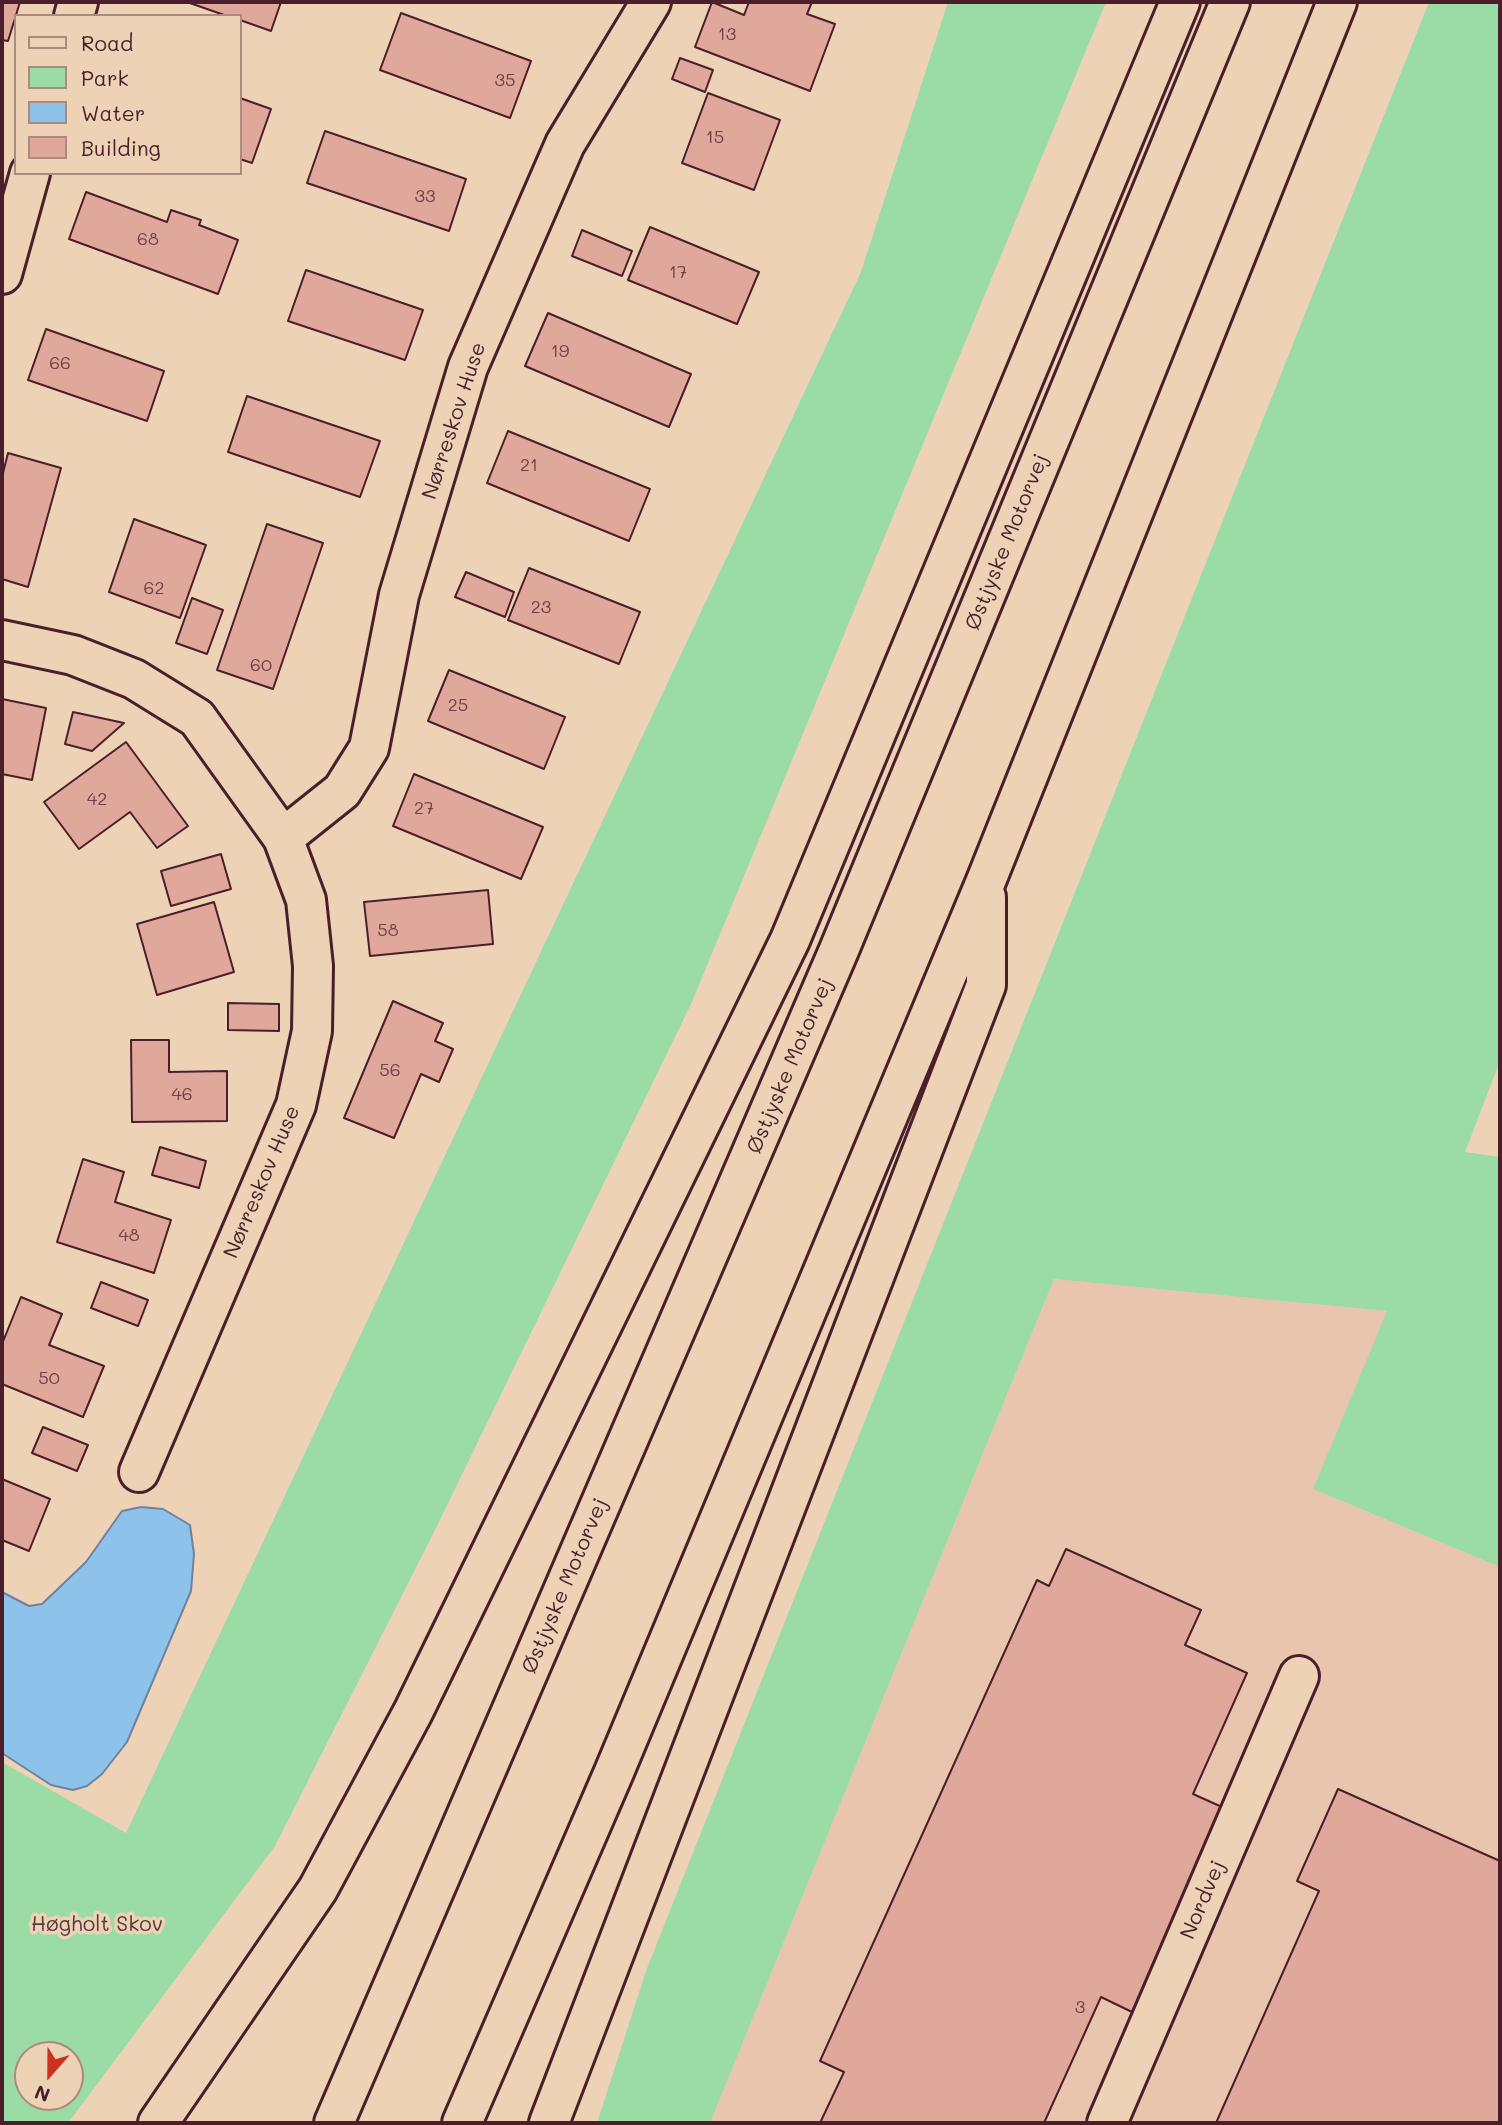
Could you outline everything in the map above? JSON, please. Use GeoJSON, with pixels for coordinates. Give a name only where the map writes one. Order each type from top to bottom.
{"type":"FeatureCollection","features":[{"type":"Feature","properties":{"kind":"main road","name":"Nørreskov Huse"},"geometry":{"type":"LineString","coordinates":[[283,838],[342,791],[369,748],[399,595],[468,367],[565,144],[650,2]]}},
{"type":"Feature","properties":{"kind":"main road"},"geometry":{"type":"LineString","coordinates":[[158,2123],[318,1889],[387,1759],[790,940],[1180,2]]}},
{"type":"Feature","properties":{"kind":"main road","name":"Østjyske Motorvej"},"geometry":{"type":"LineString","coordinates":[[334,2123],[839,950],[1230,2]]}},
{"type":"Feature","properties":{"kind":"main road"},"geometry":{"type":"LineString","coordinates":[[463,2123],[619,1759],[986,881],[1336,2]]}},
{"type":"Feature","properties":{"kind":"main road"},"geometry":{"type":"LineString","coordinates":[[2,274],[29,175]]}},
{"type":"Feature","properties":{"kind":"main road","name":"Nørreskov Huse"},"geometry":{"type":"LineString","coordinates":[[2,640],[73,655],[134,680],[197,718],[283,838],[306,900],[313,966],[312,1031],[296,1105],[139,1472]]}},
{"type":"Feature","properties":{"kind":"main road"},"geometry":{"type":"LineString","coordinates":[[550,2123],[986,985],[986,881]]}},
{"type":"Feature","properties":{"kind":"main road","name":"Nordvej"},"geometry":{"type":"LineString","coordinates":[[1107,2123],[1299,1676]]}},
{"type":"Feature","properties":{"kind":"shaded area"},"geometry":{"type":"Polygon","coordinates":[[[1054,1279],[1388,1311],[1313,1489],[1500,1567],[1500,2123],[710,2123],[1054,1279]]]}},
{"type":"Feature","properties":{"kind":"green space","name":"Høgholt Skov"},"geometry":{"type":"Polygon","coordinates":[[[948,2],[1106,2],[691,1004],[433,1534],[275,1846],[84,2102],[84,2041],[14,2041],[14,2111],[77,2111],[68,2123],[2,2123],[2,1762],[126,1833],[861,272],[948,2]]]}},
{"type":"Feature","properties":{"kind":"green space"},"geometry":{"type":"Polygon","coordinates":[[[1429,2],[1500,2],[1500,1061],[1465,1152],[1500,1157],[1500,1567],[1313,1489],[1387,1311],[1054,1279],[710,2123],[597,2123],[646,1971],[1429,2]]]}},
{"type":"Feature","properties":{"kind":"water"},"geometry":{"type":"Polygon","coordinates":[[[141,1507],[163,1509],[190,1525],[194,1554],[191,1591],[127,1742],[102,1774],[87,1786],[73,1790],[51,1785],[2,1753],[2,1592],[29,1606],[42,1604],[86,1562],[122,1511],[141,1507]]]}},
{"type":"Feature","properties":{"kind":"building"},"geometry":{"type":"Polygon","coordinates":[[[2,2],[20,2],[14,14],[8,41],[2,40],[2,2]]]}},
{"type":"Feature","properties":{"kind":"building"},"geometry":{"type":"Polygon","coordinates":[[[187,2],[281,2],[271,31],[242,21],[242,14],[221,14],[187,2]]]}},
{"type":"Feature","properties":{"kind":"building"},"geometry":{"type":"Polygon","coordinates":[[[712,2],[744,15],[749,2],[812,2],[807,14],[835,24],[810,91],[695,47],[712,2]]]}},
{"type":"Feature","properties":{"kind":"building"},"geometry":{"type":"Polygon","coordinates":[[[401,13],[531,61],[510,118],[380,70],[401,13]]]}},
{"type":"Feature","properties":{"kind":"building"},"geometry":{"type":"Polygon","coordinates":[[[680,58],[713,70],[705,92],[672,79],[680,58]]]}},
{"type":"Feature","properties":{"kind":"building"},"geometry":{"type":"Polygon","coordinates":[[[708,93],[780,120],[754,190],[682,163],[708,93]]]}},
{"type":"Feature","properties":{"kind":"building"},"geometry":{"type":"Polygon","coordinates":[[[242,99],[271,109],[252,163],[242,160],[242,99]]]}},
{"type":"Feature","properties":{"kind":"building"},"geometry":{"type":"Polygon","coordinates":[[[325,131],[466,179],[449,231],[307,183],[325,131]]]}},
{"type":"Feature","properties":{"kind":"building"},"geometry":{"type":"Polygon","coordinates":[[[86,192],[167,222],[171,210],[201,220],[199,225],[238,240],[218,294],[69,239],[86,192]]]}},
{"type":"Feature","properties":{"kind":"building"},"geometry":{"type":"Polygon","coordinates":[[[650,227],[759,272],[737,324],[628,280],[650,227]]]}},
{"type":"Feature","properties":{"kind":"building"},"geometry":{"type":"Polygon","coordinates":[[[582,230],[632,251],[622,276],[572,256],[582,230]]]}},
{"type":"Feature","properties":{"kind":"building"},"geometry":{"type":"Polygon","coordinates":[[[306,270],[423,310],[405,360],[288,321],[306,270]]]}},
{"type":"Feature","properties":{"kind":"building"},"geometry":{"type":"Polygon","coordinates":[[[548,313],[691,374],[669,427],[525,366],[548,313]]]}},
{"type":"Feature","properties":{"kind":"building"},"geometry":{"type":"Polygon","coordinates":[[[46,329],[164,371],[147,421],[28,380],[46,329]]]}},
{"type":"Feature","properties":{"kind":"building"},"geometry":{"type":"Polygon","coordinates":[[[247,396],[380,441],[360,497],[228,452],[247,396]]]}},
{"type":"Feature","properties":{"kind":"building"},"geometry":{"type":"Polygon","coordinates":[[[508,431],[650,489],[629,541],[487,483],[508,431]]]}},
{"type":"Feature","properties":{"kind":"building"},"geometry":{"type":"Polygon","coordinates":[[[8,453],[61,468],[28,587],[2,579],[2,477],[8,453]]]}},
{"type":"Feature","properties":{"kind":"building"},"geometry":{"type":"Polygon","coordinates":[[[134,519],[206,545],[180,618],[109,592],[134,519]]]}},
{"type":"Feature","properties":{"kind":"building"},"geometry":{"type":"Polygon","coordinates":[[[267,524],[323,543],[273,689],[217,670],[267,524]]]}},
{"type":"Feature","properties":{"kind":"building"},"geometry":{"type":"Polygon","coordinates":[[[529,568],[640,612],[619,664],[508,620],[529,568]]]}},
{"type":"Feature","properties":{"kind":"building"},"geometry":{"type":"Polygon","coordinates":[[[466,572],[514,592],[505,617],[455,597],[466,572]]]}},
{"type":"Feature","properties":{"kind":"building"},"geometry":{"type":"Polygon","coordinates":[[[192,598],[223,610],[207,654],[176,643],[192,598]]]}},
{"type":"Feature","properties":{"kind":"building"},"geometry":{"type":"Polygon","coordinates":[[[449,670],[565,717],[544,769],[428,721],[449,670]]]}},
{"type":"Feature","properties":{"kind":"building"},"geometry":{"type":"Polygon","coordinates":[[[2,699],[46,708],[32,780],[2,774],[2,699]]]}},
{"type":"Feature","properties":{"kind":"building"},"geometry":{"type":"Polygon","coordinates":[[[73,712],[124,723],[92,751],[65,744],[73,712]]]}},
{"type":"Feature","properties":{"kind":"building"},"geometry":{"type":"Polygon","coordinates":[[[126,742],[188,826],[157,848],[130,812],[79,849],[44,802],[126,742]]]}},
{"type":"Feature","properties":{"kind":"building"},"geometry":{"type":"Polygon","coordinates":[[[414,774],[543,827],[521,879],[393,826],[414,774]]]}},
{"type":"Feature","properties":{"kind":"building"},"geometry":{"type":"Polygon","coordinates":[[[221,854],[231,889],[171,906],[161,871],[221,854]]]}},
{"type":"Feature","properties":{"kind":"building"},"geometry":{"type":"Polygon","coordinates":[[[488,890],[493,944],[370,956],[364,902],[488,890]]]}},
{"type":"Feature","properties":{"kind":"building"},"geometry":{"type":"Polygon","coordinates":[[[214,902],[234,972],[157,995],[137,924],[214,902]]]}},
{"type":"Feature","properties":{"kind":"building"},"geometry":{"type":"Polygon","coordinates":[[[393,1001],[443,1023],[435,1041],[453,1049],[439,1082],[421,1074],[394,1138],[344,1118],[393,1001]]]}},
{"type":"Feature","properties":{"kind":"building"},"geometry":{"type":"Polygon","coordinates":[[[228,1003],[279,1004],[279,1031],[228,1030],[228,1003]]]}},
{"type":"Feature","properties":{"kind":"building"},"geometry":{"type":"Polygon","coordinates":[[[131,1040],[169,1040],[169,1072],[227,1071],[227,1121],[132,1122],[131,1040]]]}},
{"type":"Feature","properties":{"kind":"building"},"geometry":{"type":"Polygon","coordinates":[[[160,1147],[206,1161],[199,1188],[152,1175],[160,1147]]]}},
{"type":"Feature","properties":{"kind":"building"},"geometry":{"type":"Polygon","coordinates":[[[83,1159],[124,1172],[115,1202],[171,1220],[154,1273],[57,1242],[83,1159]]]}},
{"type":"Feature","properties":{"kind":"building"},"geometry":{"type":"Polygon","coordinates":[[[101,1282],[148,1300],[138,1326],[91,1308],[101,1282]]]}},
{"type":"Feature","properties":{"kind":"building"},"geometry":{"type":"Polygon","coordinates":[[[21,1297],[62,1314],[49,1345],[104,1366],[83,1417],[2,1384],[2,1344],[21,1297]]]}},
{"type":"Feature","properties":{"kind":"building"},"geometry":{"type":"Polygon","coordinates":[[[43,1427],[88,1445],[77,1471],[32,1453],[43,1427]]]}},
{"type":"Feature","properties":{"kind":"building"},"geometry":{"type":"Polygon","coordinates":[[[2,1479],[50,1499],[29,1551],[2,1540],[2,1479]]]}},
{"type":"Feature","properties":{"kind":"building"},"geometry":{"type":"Polygon","coordinates":[[[1066,1549],[1201,1610],[1185,1645],[1247,1673],[1193,1794],[1222,1807],[1132,2012],[1101,1997],[1044,2123],[820,2123],[844,2072],[820,2061],[1037,1580],[1049,1586],[1066,1549]]]}},
{"type":"Feature","properties":{"kind":"building"},"geometry":{"type":"Polygon","coordinates":[[[1338,1789],[1500,1861],[1500,2123],[1216,2123],[1319,1891],[1297,1881],[1338,1789]]]}}]}
